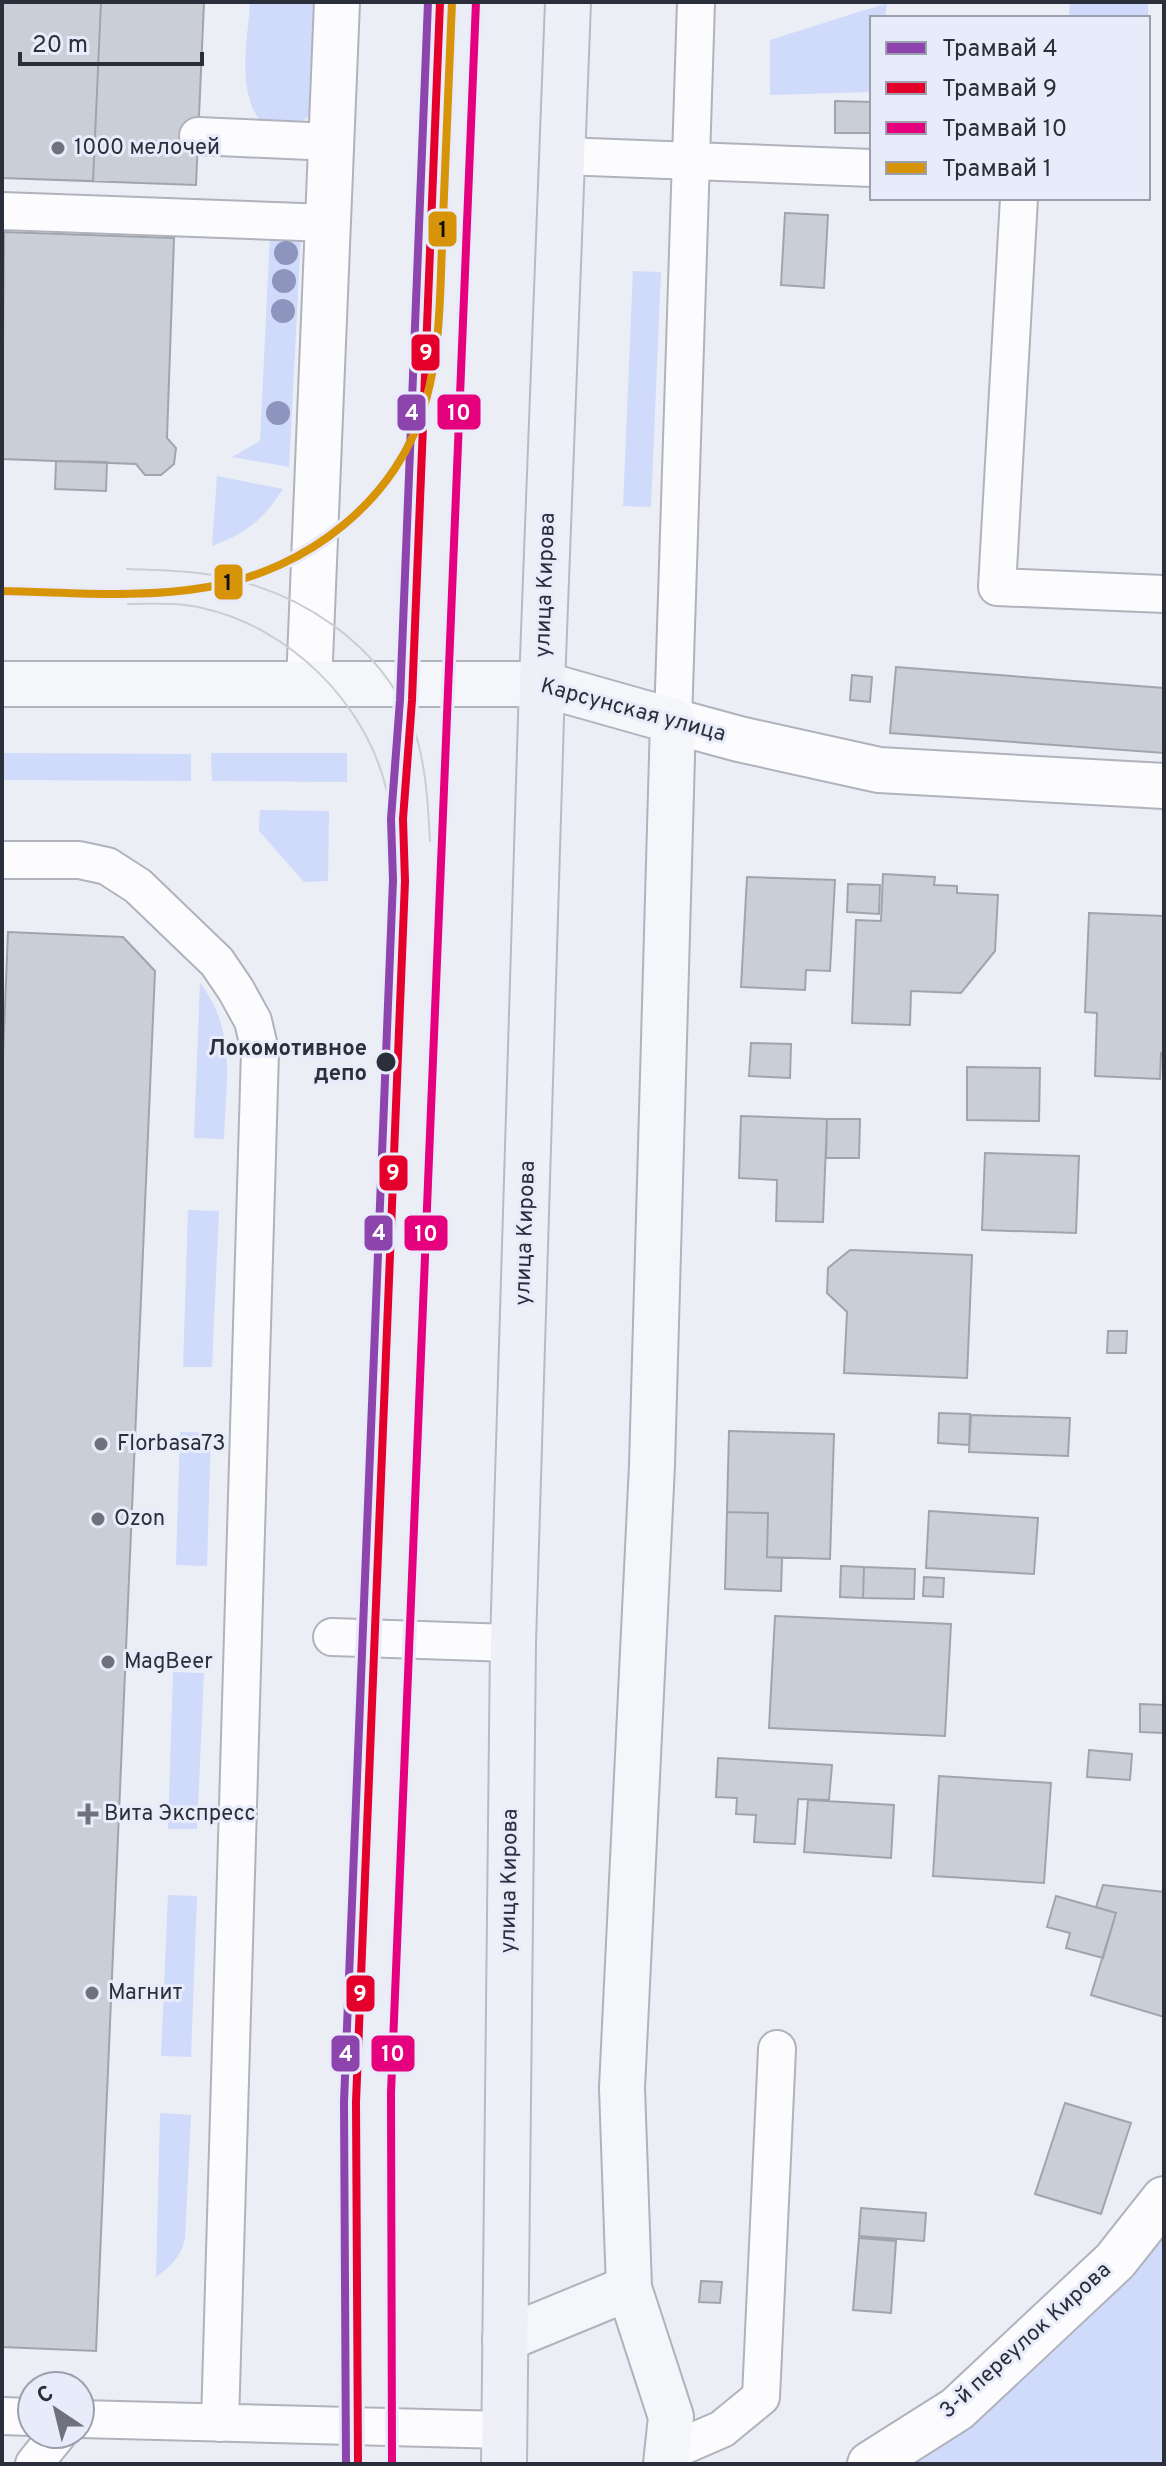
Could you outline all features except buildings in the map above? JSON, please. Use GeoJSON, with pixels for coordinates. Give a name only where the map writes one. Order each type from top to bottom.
{"type":"FeatureCollection","features":[{"type":"Feature","properties":{"kind":"main road","name":"улица Кирова"},"geometry":{"type":"LineString","coordinates":[[504,2447],[513,1643],[542,684],[568,2]]}},
{"type":"Feature","properties":{"kind":"street"},"geometry":{"type":"LineString","coordinates":[[309,684],[337,2]]}},
{"type":"Feature","properties":{"kind":"street","name":"Карсунская улица"},"geometry":{"type":"LineString","coordinates":[[2,684],[542,684],[739,739],[879,770],[1164,786]]}},
{"type":"Feature","properties":{"kind":"street"},"geometry":{"type":"LineString","coordinates":[[667,2458],[671,2417],[629,2288],[622,2088],[652,1449],[673,721]]}},
{"type":"Feature","properties":{"kind":"street","name":"3-й переулок Кирова"},"geometry":{"type":"LineString","coordinates":[[870,2464],[957,2409],[1115,2261],[1164,2199]]}},
{"type":"Feature","properties":{"kind":"street"},"geometry":{"type":"LineString","coordinates":[[505,2339],[629,2288]]}},
{"type":"Feature","properties":{"kind":"lane"},"geometry":{"type":"LineString","coordinates":[[673,721],[696,2]]}},
{"type":"Feature","properties":{"kind":"lane"},"geometry":{"type":"LineString","coordinates":[[198,136],[331,142]]}},
{"type":"Feature","properties":{"kind":"lane"},"geometry":{"type":"LineString","coordinates":[[563,156],[870,168]]}},
{"type":"Feature","properties":{"kind":"lane"},"geometry":{"type":"LineString","coordinates":[[1019,200],[997,587],[1164,594]]}},
{"type":"Feature","properties":{"kind":"lane"},"geometry":{"type":"LineString","coordinates":[[2,211],[328,223]]}},
{"type":"Feature","properties":{"kind":"lane"},"geometry":{"type":"LineString","coordinates":[[2,860],[79,860],[107,866],[138,886],[217,962],[253,1021],[260,1051],[220,2423]]}},
{"type":"Feature","properties":{"kind":"lane"},"geometry":{"type":"LineString","coordinates":[[332,1637],[513,1643]]}},
{"type":"Feature","properties":{"kind":"lane"},"geometry":{"type":"LineString","coordinates":[[667,2458],[722,2429],[761,2397],[777,2049]]}},
{"type":"Feature","properties":{"kind":"lane"},"geometry":{"type":"LineString","coordinates":[[96,2419],[220,2423],[504,2447]]}},
{"type":"Feature","properties":{"kind":"shaded area"},"geometry":{"type":"Polygon","coordinates":[[[250,2],[318,2],[314,110],[298,123],[264,125],[249,98],[245,66],[250,2]]]}},
{"type":"Feature","properties":{"kind":"shaded area"},"geometry":{"type":"Polygon","coordinates":[[[1070,2],[1148,2],[1148,16],[1069,16],[1070,2]]]}},
{"type":"Feature","properties":{"kind":"shaded area"},"geometry":{"type":"Polygon","coordinates":[[[887,3],[885,16],[870,16],[870,92],[770,95],[770,40],[887,3]]]}},
{"type":"Feature","properties":{"kind":"shaded area"},"geometry":{"type":"Polygon","coordinates":[[[270,234],[301,236],[289,467],[232,457],[260,441],[270,234]]]}},
{"type":"Feature","properties":{"kind":"shaded area"},"geometry":{"type":"Polygon","coordinates":[[[633,271],[661,272],[651,507],[623,506],[633,271]]]}},
{"type":"Feature","properties":{"kind":"shaded area"},"geometry":{"type":"Polygon","coordinates":[[[217,476],[283,489],[253,524],[212,546],[217,476]]]}},
{"type":"Feature","properties":{"kind":"shaded area"},"geometry":{"type":"Polygon","coordinates":[[[2,753],[191,754],[191,781],[2,780],[2,753]]]}},
{"type":"Feature","properties":{"kind":"shaded area"},"geometry":{"type":"Polygon","coordinates":[[[211,753],[347,753],[347,782],[212,781],[211,753]]]}},
{"type":"Feature","properties":{"kind":"shaded area"},"geometry":{"type":"Polygon","coordinates":[[[260,810],[329,811],[328,881],[304,882],[259,831],[260,810]]]}},
{"type":"Feature","properties":{"kind":"shaded area"},"geometry":{"type":"Polygon","coordinates":[[[200,982],[223,1030],[227,1076],[224,1139],[194,1138],[200,982]]]}},
{"type":"Feature","properties":{"kind":"shaded area"},"geometry":{"type":"Polygon","coordinates":[[[188,1210],[219,1211],[212,1367],[183,1367],[188,1210]]]}},
{"type":"Feature","properties":{"kind":"shaded area"},"geometry":{"type":"Polygon","coordinates":[[[180,1432],[211,1433],[207,1566],[176,1565],[180,1432]]]}},
{"type":"Feature","properties":{"kind":"shaded area"},"geometry":{"type":"Polygon","coordinates":[[[173,1672],[204,1673],[197,1829],[168,1829],[173,1672]]]}},
{"type":"Feature","properties":{"kind":"shaded area"},"geometry":{"type":"Polygon","coordinates":[[[168,1895],[197,1896],[191,2057],[161,2056],[168,1895]]]}},
{"type":"Feature","properties":{"kind":"shaded area"},"geometry":{"type":"Polygon","coordinates":[[[160,2113],[191,2115],[185,2239],[175,2261],[156,2277],[160,2113]]]}},
{"type":"Feature","properties":{"kind":"shaded area"},"geometry":{"type":"Polygon","coordinates":[[[1164,2219],[1164,2464],[913,2464],[1164,2219]]]}},
{"type":"Feature","properties":{"kind":"tram line","name":"4"},"geometry":{"type":"LineString","coordinates":[[346,2464],[344,2102],[393,880],[391,819],[400,700],[428,2]]}},
{"type":"Feature","properties":{"kind":"tram line","name":"9"},"geometry":{"type":"LineString","coordinates":[[358,2464],[356,2102],[405,881],[403,819],[412,700],[440,2]]}},
{"type":"Feature","properties":{"kind":"tram line","name":"1"},"geometry":{"type":"LineString","coordinates":[[2,591],[157,593],[208,587],[244,578],[280,565],[344,525],[395,469],[413,436],[426,400],[438,334],[452,2]]}},
{"type":"Feature","properties":{"kind":"tram line","name":"10"},"geometry":{"type":"LineString","coordinates":[[392,2464],[391,2093],[476,2]]}},
{"type":"Feature","properties":{"kind":"tram line"},"geometry":{"type":"LineString","coordinates":[[127,569],[191,572],[244,582],[305,607],[358,645],[380,669],[413,726],[424,769],[430,841]]}},
{"type":"Feature","properties":{"kind":"tram line"},"geometry":{"type":"LineString","coordinates":[[128,604],[184,605],[234,618],[264,632],[319,673],[361,726],[376,756],[390,811],[393,880]]}},
{"type":"Feature","properties":{"kind":"place","name":"1000 мелочей"},"geometry":{"type":"Point","coordinates":[58,148]}},
{"type":"Feature","properties":{"kind":"place","name":"Локомотивное депо"},"geometry":{"type":"Point","coordinates":[386,1062]}},
{"type":"Feature","properties":{"kind":"place","name":"Florbasa73"},"geometry":{"type":"Point","coordinates":[101,1444]}},
{"type":"Feature","properties":{"kind":"place","name":"Ozon"},"geometry":{"type":"Point","coordinates":[98,1519]}},
{"type":"Feature","properties":{"kind":"place","name":"MagBeer"},"geometry":{"type":"Point","coordinates":[108,1662]}},
{"type":"Feature","properties":{"kind":"place","name":"Вита Экспресс"},"geometry":{"type":"Point","coordinates":[88,1814]}},
{"type":"Feature","properties":{"kind":"place","name":"Магнит"},"geometry":{"type":"Point","coordinates":[92,1993]}}]}
